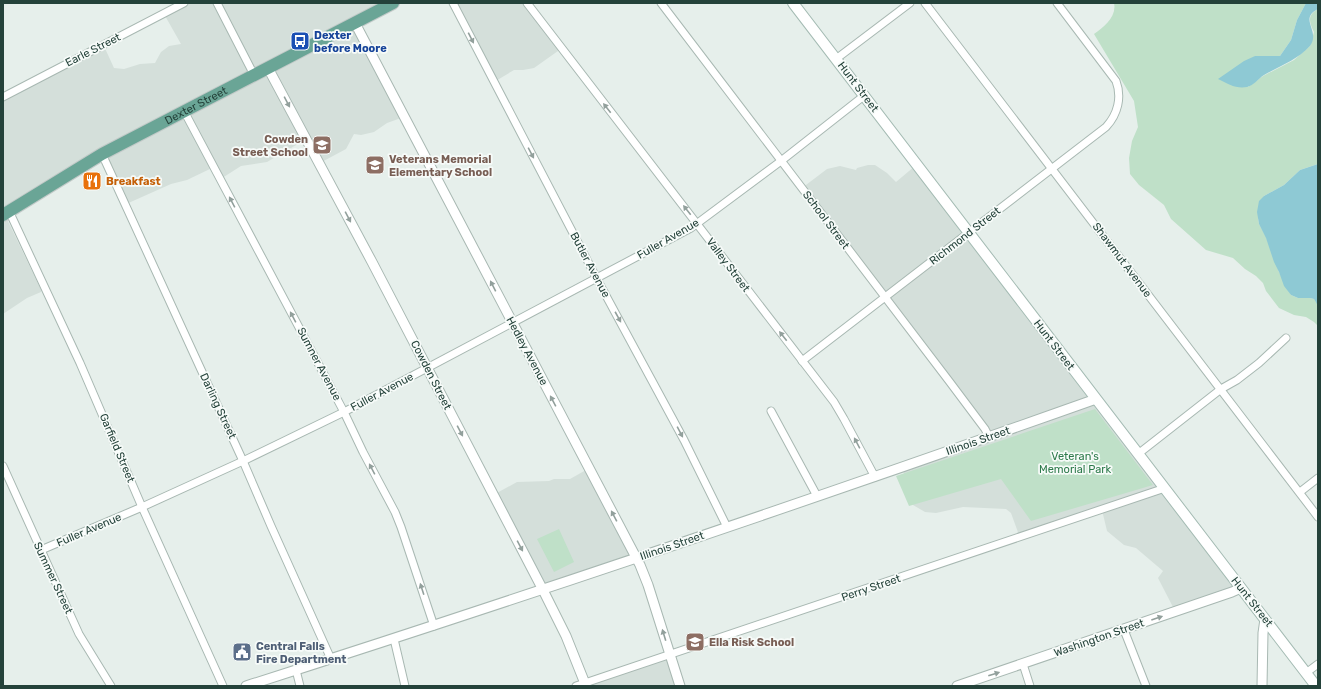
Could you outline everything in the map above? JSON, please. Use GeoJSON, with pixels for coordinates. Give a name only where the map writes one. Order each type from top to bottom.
{"type":"FeatureCollection","features":[{"type":"Feature","properties":{"kind":"main road","name":"Dexter Street"},"geometry":{"type":"LineString","coordinates":[[6,213],[102,154],[393,3]]}},
{"type":"Feature","properties":{"kind":"main road","name":"Hunt Street"},"geometry":{"type":"LineString","coordinates":[[793,3],[1316,686]]}},
{"type":"Feature","properties":{"kind":"street","name":"Earle Street"},"geometry":{"type":"LineString","coordinates":[[3,97],[184,3]]}},
{"type":"Feature","properties":{"kind":"street"},"geometry":{"type":"LineString","coordinates":[[217,3],[254,75]]}},
{"type":"Feature","properties":{"kind":"street","name":"Butler Avenue"},"geometry":{"type":"LineString","coordinates":[[453,3],[596,279],[684,440],[727,527]]}},
{"type":"Feature","properties":{"kind":"street","name":"Valley Street"},"geometry":{"type":"LineString","coordinates":[[527,3],[834,402],[875,477]]}},
{"type":"Feature","properties":{"kind":"street","name":"School Street"},"geometry":{"type":"LineString","coordinates":[[662,3],[985,429],[989,437]]}},
{"type":"Feature","properties":{"kind":"street"},"geometry":{"type":"LineString","coordinates":[[836,58],[910,3]]}},
{"type":"Feature","properties":{"kind":"street","name":"Shawmut Avenue"},"geometry":{"type":"LineString","coordinates":[[925,3],[1318,517]]}},
{"type":"Feature","properties":{"kind":"street","name":"Richmond Street"},"geometry":{"type":"LineString","coordinates":[[802,361],[1106,127],[1113,119],[1118,103],[1119,89],[1116,81],[1057,3]]}},
{"type":"Feature","properties":{"kind":"street","name":"Hedley Avenue"},"geometry":{"type":"LineString","coordinates":[[355,23],[636,558],[648,585],[680,686]]}},
{"type":"Feature","properties":{"kind":"street","name":"Cowden Street"},"geometry":{"type":"LineString","coordinates":[[268,68],[428,368],[441,396],[543,590],[566,636],[582,685]]}},
{"type":"Feature","properties":{"kind":"street","name":"Fuller Avenue"},"geometry":{"type":"LineString","coordinates":[[40,550],[142,507],[243,461],[344,412],[697,224],[864,96]]}},
{"type":"Feature","properties":{"kind":"street","name":"Sumner Avenue"},"geometry":{"type":"LineString","coordinates":[[184,111],[344,412],[363,452],[395,512],[402,527],[434,626]]}},
{"type":"Feature","properties":{"kind":"street","name":"Darling Street"},"geometry":{"type":"LineString","coordinates":[[102,154],[243,461],[331,659]]}},
{"type":"Feature","properties":{"kind":"street","name":"Garfield Street"},"geometry":{"type":"LineString","coordinates":[[6,213],[80,364],[142,507],[223,686]]}},
{"type":"Feature","properties":{"kind":"street"},"geometry":{"type":"LineString","coordinates":[[1138,454],[1221,389],[1237,380],[1259,363],[1286,338]]}},
{"type":"Feature","properties":{"kind":"street","name":"Illinois Street"},"geometry":{"type":"LineString","coordinates":[[246,686],[543,590],[875,477],[1096,399]]}},
{"type":"Feature","properties":{"kind":"street"},"geometry":{"type":"LineString","coordinates":[[771,411],[817,496]]}},
{"type":"Feature","properties":{"kind":"street","name":"Summer Street"},"geometry":{"type":"LineString","coordinates":[[3,466],[79,634],[111,686]]}},
{"type":"Feature","properties":{"kind":"street"},"geometry":{"type":"LineString","coordinates":[[1300,492],[1318,478]]}},
{"type":"Feature","properties":{"kind":"street","name":"Perry Street"},"geometry":{"type":"LineString","coordinates":[[582,685],[1165,488]]}},
{"type":"Feature","properties":{"kind":"street","name":"Washington Street"},"geometry":{"type":"LineString","coordinates":[[957,686],[1124,630],[1241,588]]}},
{"type":"Feature","properties":{"kind":"street"},"geometry":{"type":"LineString","coordinates":[[1262,686],[1263,633],[1265,619]]}},
{"type":"Feature","properties":{"kind":"street"},"geometry":{"type":"LineString","coordinates":[[1124,630],[1146,686]]}},
{"type":"Feature","properties":{"kind":"street"},"geometry":{"type":"LineString","coordinates":[[394,639],[405,686]]}},
{"type":"Feature","properties":{"kind":"street"},"geometry":{"type":"LineString","coordinates":[[1023,664],[1030,686]]}},
{"type":"Feature","properties":{"kind":"street"},"geometry":{"type":"LineString","coordinates":[[1306,673],[1318,664]]}},
{"type":"Feature","properties":{"kind":"street"},"geometry":{"type":"LineString","coordinates":[[296,670],[300,686]]}},
{"type":"Feature","properties":{"kind":"shaded area"},"geometry":{"type":"Polygon","coordinates":[[[180,3],[384,3],[354,19],[401,118],[387,123],[374,132],[361,135],[354,134],[346,149],[318,164],[303,141],[267,162],[241,166],[219,180],[212,168],[187,180],[171,184],[124,205],[101,158],[5,215],[41,292],[27,298],[3,314],[3,97],[103,44],[114,68],[124,69],[140,64],[155,63],[161,52],[169,46],[181,44],[164,14],[180,3]]]}},
{"type":"Feature","properties":{"kind":"shaded area"},"geometry":{"type":"Polygon","coordinates":[[[451,3],[527,3],[559,48],[558,51],[534,68],[514,70],[494,82],[451,3]]]}},
{"type":"Feature","properties":{"kind":"shaded area"},"geometry":{"type":"Polygon","coordinates":[[[875,165],[887,173],[896,182],[915,166],[1234,584],[1233,587],[1174,609],[1158,578],[1163,571],[1136,548],[1124,545],[1107,531],[1102,510],[1019,535],[1011,513],[1006,509],[963,507],[936,513],[925,512],[913,505],[902,467],[986,435],[802,188],[827,169],[840,166],[856,170],[857,168],[875,165]]]}},
{"type":"Feature","properties":{"kind":"shaded area"},"geometry":{"type":"Polygon","coordinates":[[[586,470],[633,554],[538,588],[495,494],[517,482],[570,479],[586,470]]]}},
{"type":"Feature","properties":{"kind":"shaded area"},"geometry":{"type":"Polygon","coordinates":[[[665,654],[677,686],[585,686],[665,654]]]}},
{"type":"Feature","properties":{"kind":"green space"},"geometry":{"type":"Polygon","coordinates":[[[1114,3],[1306,3],[1297,20],[1291,40],[1280,56],[1255,56],[1248,87],[1263,76],[1294,60],[1310,46],[1314,32],[1310,19],[1314,11],[1318,9],[1318,164],[1300,170],[1284,185],[1264,196],[1258,218],[1259,224],[1266,237],[1279,272],[1291,295],[1298,298],[1314,299],[1318,305],[1318,326],[1306,317],[1294,315],[1279,308],[1266,291],[1263,283],[1233,258],[1206,250],[1171,219],[1164,205],[1139,185],[1130,174],[1129,158],[1132,141],[1138,127],[1134,101],[1094,34],[1106,25],[1112,17],[1114,13],[1114,3]]]}},
{"type":"Feature","properties":{"kind":"green space","name":"Veteran's Memorial Park"},"geometry":{"type":"Polygon","coordinates":[[[1095,409],[1153,485],[1031,521],[1001,479],[909,506],[896,476],[1095,409]]]}},
{"type":"Feature","properties":{"kind":"green space"},"geometry":{"type":"Polygon","coordinates":[[[559,529],[574,562],[554,572],[537,539],[559,529]]]}},
{"type":"Feature","properties":{"kind":"water"},"geometry":{"type":"Polygon","coordinates":[[[1306,3],[1318,3],[1318,9],[1312,13],[1310,17],[1313,41],[1305,51],[1294,59],[1264,75],[1249,86],[1236,87],[1218,79],[1244,61],[1255,56],[1280,56],[1291,40],[1297,20],[1306,3]]]}},
{"type":"Feature","properties":{"kind":"water"},"geometry":{"type":"Polygon","coordinates":[[[1318,164],[1318,306],[1314,299],[1298,298],[1291,295],[1284,286],[1266,238],[1259,224],[1257,212],[1259,201],[1264,196],[1284,185],[1300,170],[1318,164]]]}},
{"type":"Feature","properties":{"kind":"place","name":"Dexter before Moore"},"geometry":{"type":"Point","coordinates":[300,41]}},
{"type":"Feature","properties":{"kind":"place","name":"Cowden Street School"},"geometry":{"type":"Point","coordinates":[322,145]}},
{"type":"Feature","properties":{"kind":"place","name":"Veterans Memorial Elementary School"},"geometry":{"type":"Point","coordinates":[375,165]}},
{"type":"Feature","properties":{"kind":"place","name":"Breakfast"},"geometry":{"type":"Point","coordinates":[92,181]}},
{"type":"Feature","properties":{"kind":"place","name":"Ella Risk School"},"geometry":{"type":"Point","coordinates":[695,642]}},
{"type":"Feature","properties":{"kind":"place","name":"Central Falls Fire Department"},"geometry":{"type":"Point","coordinates":[242,652]}}]}
